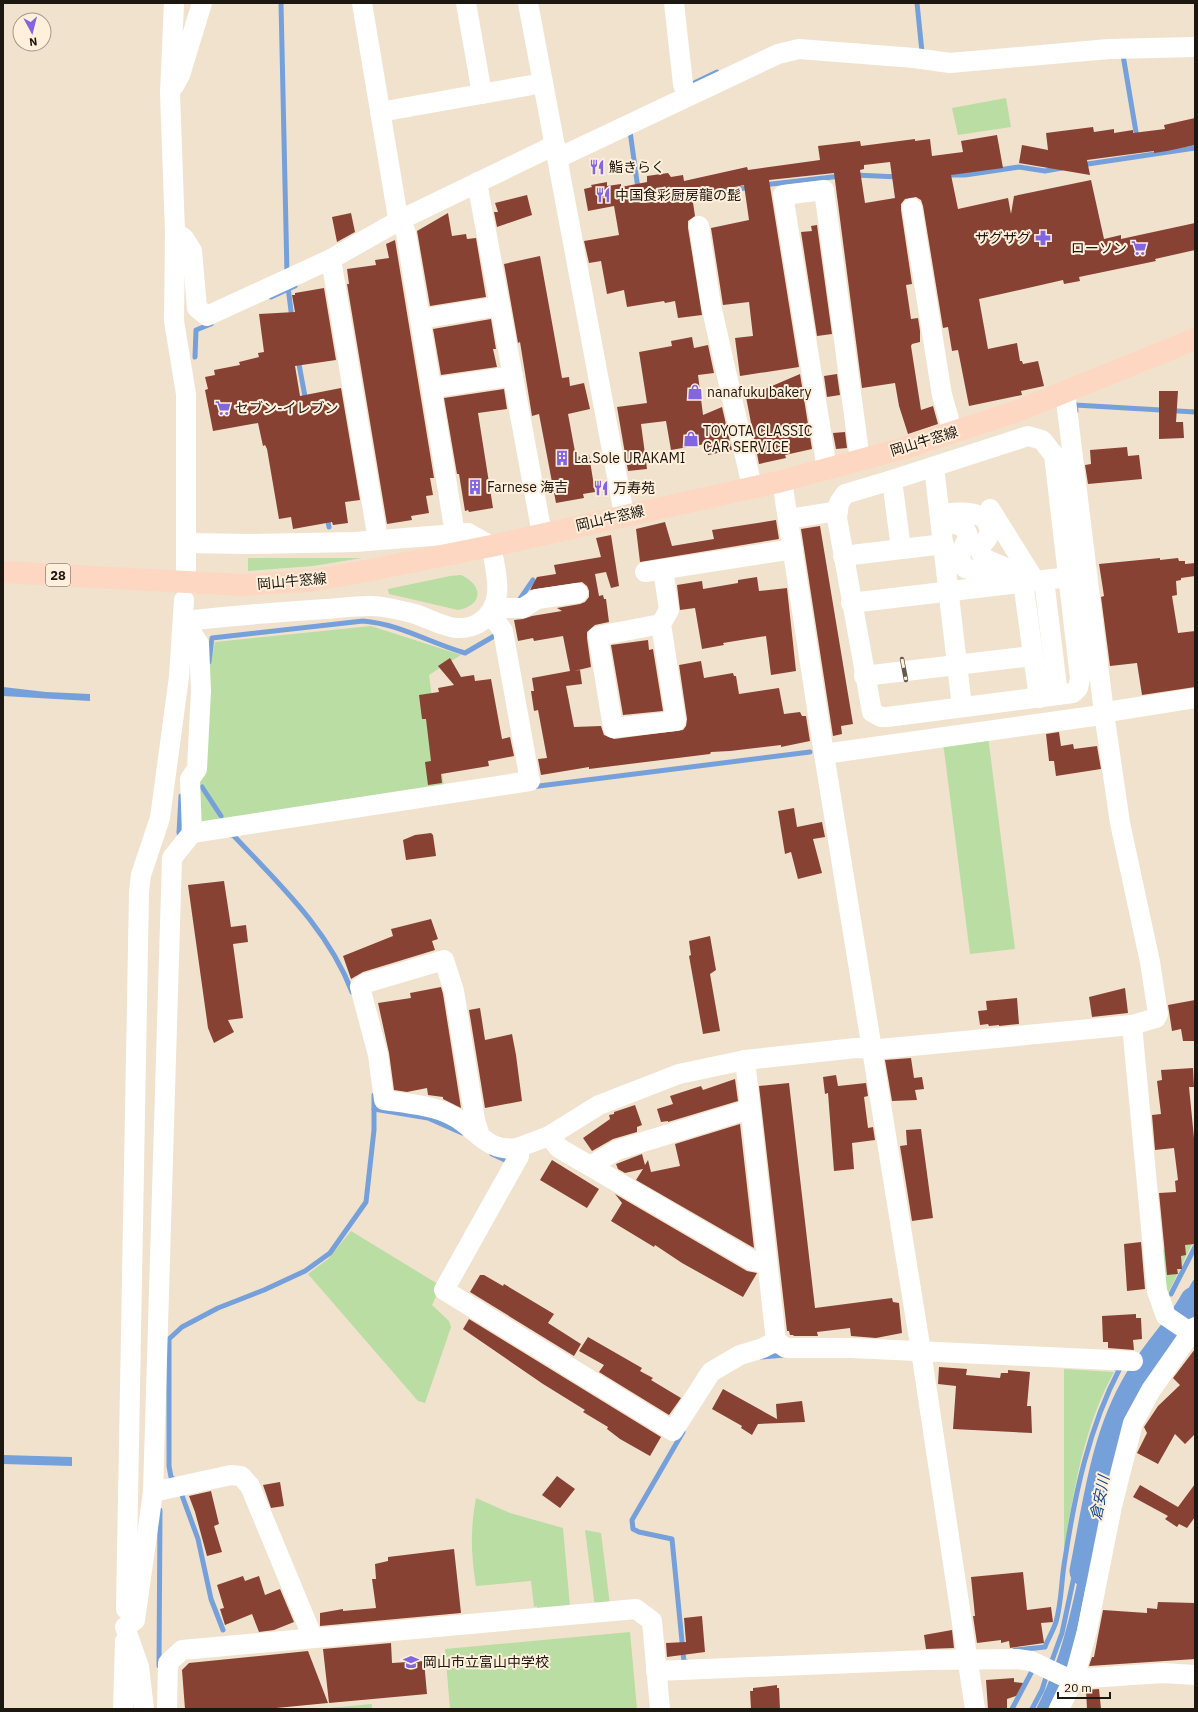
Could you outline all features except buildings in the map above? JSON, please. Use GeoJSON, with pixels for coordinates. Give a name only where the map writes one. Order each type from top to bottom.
{"type":"FeatureCollection","features":[{"type":"Feature","properties":{"kind":"main road","name":"岡山牛窓線"},"geometry":{"type":"LineString","coordinates":[[3,572],[241,585],[310,581],[371,570],[491,546],[624,514],[782,481],[860,460],[953,433],[1065,392],[1195,339]]}},
{"type":"Feature","properties":{"kind":"street"},"geometry":{"type":"LineString","coordinates":[[174,3],[170,93],[175,232],[174,321],[186,394],[186,569]]}},
{"type":"Feature","properties":{"kind":"street"},"geometry":{"type":"LineString","coordinates":[[170,93],[180,75],[202,3]]}},
{"type":"Feature","properties":{"kind":"street"},"geometry":{"type":"LineString","coordinates":[[362,3],[397,212],[403,226],[420,319],[455,534]]}},
{"type":"Feature","properties":{"kind":"street"},"geometry":{"type":"LineString","coordinates":[[466,3],[482,94]]}},
{"type":"Feature","properties":{"kind":"street"},"geometry":{"type":"LineString","coordinates":[[528,3],[624,514]]}},
{"type":"Feature","properties":{"kind":"street"},"geometry":{"type":"LineString","coordinates":[[674,3],[685,91]]}},
{"type":"Feature","properties":{"kind":"street"},"geometry":{"type":"LineString","coordinates":[[175,232],[184,238],[192,251],[198,308],[207,316],[332,265],[403,226],[478,188],[685,91],[778,54],[800,49],[914,58],[950,63],[1109,49],[1195,47]]}},
{"type":"Feature","properties":{"kind":"street"},"geometry":{"type":"LineString","coordinates":[[380,112],[543,83]]}},
{"type":"Feature","properties":{"kind":"street"},"geometry":{"type":"LineString","coordinates":[[478,188],[542,534]]}},
{"type":"Feature","properties":{"kind":"street"},"geometry":{"type":"LineString","coordinates":[[827,469],[783,195],[824,190],[860,460]]}},
{"type":"Feature","properties":{"kind":"street"},"geometry":{"type":"LineString","coordinates":[[912,208],[942,395],[953,433]]}},
{"type":"Feature","properties":{"kind":"street"},"geometry":{"type":"LineString","coordinates":[[699,226],[711,305],[752,487]]}},
{"type":"Feature","properties":{"kind":"street"},"geometry":{"type":"LineString","coordinates":[[332,265],[378,540]]}},
{"type":"Feature","properties":{"kind":"street"},"geometry":{"type":"LineString","coordinates":[[420,319],[500,306]]}},
{"type":"Feature","properties":{"kind":"street"},"geometry":{"type":"LineString","coordinates":[[432,388],[512,376]]}},
{"type":"Feature","properties":{"kind":"street"},"geometry":{"type":"LineString","coordinates":[[480,1136],[475,1120],[454,991],[444,960],[366,983],[360,987],[372,1024],[384,1100],[420,1106],[453,1116],[480,1136],[497,1148],[507,1150],[553,1140],[599,1105],[679,1074],[745,1060],[871,1048],[880,1049],[1132,1024],[1156,1018],[1158,1014],[1150,962],[1120,823],[1065,392]]}},
{"type":"Feature","properties":{"kind":"street"},"geometry":{"type":"LineString","coordinates":[[1028,436],[1042,440],[1054,455],[1080,678],[1078,688],[1073,693],[881,717],[872,712],[869,707],[836,518],[839,503],[845,494],[934,467],[1028,436]]}},
{"type":"Feature","properties":{"kind":"street"},"geometry":{"type":"LineString","coordinates":[[934,467],[962,706]]}},
{"type":"Feature","properties":{"kind":"street"},"geometry":{"type":"LineString","coordinates":[[782,481],[824,754],[920,1351],[975,1709]]}},
{"type":"Feature","properties":{"kind":"street"},"geometry":{"type":"LineString","coordinates":[[885,482],[894,550]]}},
{"type":"Feature","properties":{"kind":"street"},"geometry":{"type":"LineString","coordinates":[[941,528],[978,503],[987,504],[1034,581],[1049,696]]}},
{"type":"Feature","properties":{"kind":"street"},"geometry":{"type":"LineString","coordinates":[[788,519],[838,511]]}},
{"type":"Feature","properties":{"kind":"street"},"geometry":{"type":"LineString","coordinates":[[843,556],[894,550],[941,528],[968,513],[984,518],[987,522],[990,531],[981,546],[980,553],[985,559],[1034,581]]}},
{"type":"Feature","properties":{"kind":"street"},"geometry":{"type":"LineString","coordinates":[[941,528],[952,524],[962,526],[968,537],[960,555],[962,564],[966,568],[987,574],[1000,584]]}},
{"type":"Feature","properties":{"kind":"street"},"geometry":{"type":"LineString","coordinates":[[184,621],[326,609],[382,607],[415,614],[443,625],[464,628],[479,623],[492,611],[498,595],[498,584],[491,546],[468,533],[378,540],[256,544],[186,543]]}},
{"type":"Feature","properties":{"kind":"street"},"geometry":{"type":"LineString","coordinates":[[661,624],[598,636],[613,728],[676,722],[661,624],[669,610],[654,570],[793,549]]}},
{"type":"Feature","properties":{"kind":"street"},"geometry":{"type":"LineString","coordinates":[[851,603],[948,590],[1069,577]]}},
{"type":"Feature","properties":{"kind":"street"},"geometry":{"type":"LineString","coordinates":[[1034,581],[1032,656],[1049,696]]}},
{"type":"Feature","properties":{"kind":"street"},"geometry":{"type":"LineString","coordinates":[[492,611],[522,608],[537,599],[578,594]]}},
{"type":"Feature","properties":{"kind":"street"},"geometry":{"type":"LineString","coordinates":[[124,1709],[139,892],[141,875],[160,818],[179,677],[184,621],[184,600]]}},
{"type":"Feature","properties":{"kind":"street"},"geometry":{"type":"LineString","coordinates":[[192,833],[530,781],[503,631],[492,611]]}},
{"type":"Feature","properties":{"kind":"street"},"geometry":{"type":"LineString","coordinates":[[125,1628],[135,1620],[153,1492],[172,858],[192,833],[190,779],[197,769],[201,691],[199,644],[184,621]]}},
{"type":"Feature","properties":{"kind":"street"},"geometry":{"type":"LineString","coordinates":[[864,676],[1032,656]]}},
{"type":"Feature","properties":{"kind":"street"},"geometry":{"type":"LineString","coordinates":[[824,754],[1106,710],[1195,698]]}},
{"type":"Feature","properties":{"kind":"street"},"geometry":{"type":"LineString","coordinates":[[1059,1709],[1087,1631],[1112,1506],[1133,1423],[1186,1327],[1166,1316],[1157,1291],[1132,1024]]}},
{"type":"Feature","properties":{"kind":"street"},"geometry":{"type":"LineString","coordinates":[[745,1060],[776,1341],[786,1348],[852,1348],[1133,1361]]}},
{"type":"Feature","properties":{"kind":"street"},"geometry":{"type":"LineString","coordinates":[[590,1166],[617,1150],[750,1109]]}},
{"type":"Feature","properties":{"kind":"street"},"geometry":{"type":"LineString","coordinates":[[553,1140],[559,1148],[753,1261],[767,1263]]}},
{"type":"Feature","properties":{"kind":"street"},"geometry":{"type":"LineString","coordinates":[[517,1148],[519,1156],[444,1290],[673,1431],[711,1372],[740,1355],[763,1348],[776,1341]]}},
{"type":"Feature","properties":{"kind":"street"},"geometry":{"type":"LineString","coordinates":[[153,1492],[180,1488],[231,1475],[241,1476],[250,1486],[314,1638]]}},
{"type":"Feature","properties":{"kind":"street"},"geometry":{"type":"LineString","coordinates":[[167,1709],[168,1663],[182,1650],[636,1609],[652,1621],[660,1709]]}},
{"type":"Feature","properties":{"kind":"street"},"geometry":{"type":"LineString","coordinates":[[125,1628],[139,1667],[144,1709]]}},
{"type":"Feature","properties":{"kind":"street"},"geometry":{"type":"LineString","coordinates":[[656,1671],[968,1659],[1031,1661],[1071,1679],[1163,1673],[1195,1675]]}},
{"type":"Feature","properties":{"kind":"green space"},"geometry":{"type":"Polygon","coordinates":[[[1006,98],[1011,127],[958,135],[952,108],[1006,98]]]}},
{"type":"Feature","properties":{"kind":"green space"},"geometry":{"type":"Polygon","coordinates":[[[248,558],[362,558],[313,566],[248,571],[248,558]]]}},
{"type":"Feature","properties":{"kind":"green space"},"geometry":{"type":"Polygon","coordinates":[[[461,575],[473,584],[477,589],[478,594],[473,604],[458,610],[389,594],[388,589],[461,575]]]}},
{"type":"Feature","properties":{"kind":"green space"},"geometry":{"type":"Polygon","coordinates":[[[371,626],[461,655],[429,675],[444,787],[196,823],[195,782],[205,771],[210,666],[215,642],[371,626]]]}},
{"type":"Feature","properties":{"kind":"green space"},"geometry":{"type":"Polygon","coordinates":[[[988,736],[1015,949],[970,954],[943,742],[988,736]]]}},
{"type":"Feature","properties":{"kind":"green space"},"geometry":{"type":"Polygon","coordinates":[[[351,1231],[441,1286],[432,1305],[449,1321],[451,1327],[425,1403],[418,1401],[308,1274],[328,1259],[351,1231]]]}},
{"type":"Feature","properties":{"kind":"green space"},"geometry":{"type":"Polygon","coordinates":[[[1193,1242],[1168,1293],[1163,1289],[1161,1251],[1193,1242]]]}},
{"type":"Feature","properties":{"kind":"green space"},"geometry":{"type":"Polygon","coordinates":[[[1064,1369],[1114,1372],[1103,1393],[1087,1437],[1076,1483],[1064,1552],[1064,1369]]]}},
{"type":"Feature","properties":{"kind":"green space"},"geometry":{"type":"Polygon","coordinates":[[[476,1498],[510,1513],[563,1528],[570,1607],[537,1611],[537,1606],[534,1607],[531,1581],[476,1586],[472,1542],[476,1498]]]}},
{"type":"Feature","properties":{"kind":"green space"},"geometry":{"type":"Polygon","coordinates":[[[585,1530],[601,1533],[610,1605],[595,1607],[585,1530]]]}},
{"type":"Feature","properties":{"kind":"green space"},"geometry":{"type":"Polygon","coordinates":[[[630,1632],[637,1709],[450,1709],[445,1649],[630,1632]]]}},
{"type":"Feature","properties":{"kind":"green space"},"geometry":{"type":"Polygon","coordinates":[[[372,1704],[372,1709],[319,1709],[372,1704]]]}},
{"type":"Feature","properties":{"kind":"water"},"geometry":{"type":"Polygon","coordinates":[[[3,687],[46,692],[90,694],[90,701],[3,696],[3,687]]]}},
{"type":"Feature","properties":{"kind":"water"},"geometry":{"type":"Polygon","coordinates":[[[3,1455],[72,1457],[72,1466],[3,1464],[3,1455]]]}},
{"type":"Feature","properties":{"kind":"water"},"geometry":{"type":"Polygon","coordinates":[[[1089,1528],[1097,1531],[1071,1660],[1048,1709],[1036,1709],[1055,1665],[1062,1643],[1089,1528]]]}},
{"type":"Feature","properties":{"kind":"waterway"},"geometry":{"type":"LineString","coordinates":[[281,3],[287,274]]}},
{"type":"Feature","properties":{"kind":"waterway"},"geometry":{"type":"LineString","coordinates":[[917,3],[922,52]]}},
{"type":"Feature","properties":{"kind":"waterway"},"geometry":{"type":"LineString","coordinates":[[1123,55],[1137,138]]}},
{"type":"Feature","properties":{"kind":"waterway"},"geometry":{"type":"LineString","coordinates":[[688,86],[717,72]]}},
{"type":"Feature","properties":{"kind":"waterway"},"geometry":{"type":"LineString","coordinates":[[630,131],[638,189]]}},
{"type":"Feature","properties":{"kind":"waterway"},"geometry":{"type":"LineString","coordinates":[[1081,165],[1195,148]]}},
{"type":"Feature","properties":{"kind":"waterway"},"geometry":{"type":"LineString","coordinates":[[949,175],[965,175],[1019,167],[1045,171],[1062,168]]}},
{"type":"Feature","properties":{"kind":"waterway"},"geometry":{"type":"LineString","coordinates":[[855,175],[899,177]]}},
{"type":"Feature","properties":{"kind":"waterway"},"geometry":{"type":"LineString","coordinates":[[763,185],[841,176]]}},
{"type":"Feature","properties":{"kind":"waterway"},"geometry":{"type":"LineString","coordinates":[[687,199],[750,187]]}},
{"type":"Feature","properties":{"kind":"waterway"},"geometry":{"type":"LineString","coordinates":[[271,297],[295,286]]}},
{"type":"Feature","properties":{"kind":"waterway"},"geometry":{"type":"LineString","coordinates":[[288,287],[292,319]]}},
{"type":"Feature","properties":{"kind":"waterway"},"geometry":{"type":"LineString","coordinates":[[195,357],[196,330],[211,324]]}},
{"type":"Feature","properties":{"kind":"waterway"},"geometry":{"type":"LineString","coordinates":[[298,359],[306,402]]}},
{"type":"Feature","properties":{"kind":"waterway"},"geometry":{"type":"LineString","coordinates":[[1076,411],[1075,405],[1195,412]]}},
{"type":"Feature","properties":{"kind":"waterway"},"geometry":{"type":"LineString","coordinates":[[327,516],[329,527]]}},
{"type":"Feature","properties":{"kind":"waterway"},"geometry":{"type":"LineString","coordinates":[[520,599],[533,580]]}},
{"type":"Feature","properties":{"kind":"waterway"},"geometry":{"type":"LineString","coordinates":[[209,662],[212,638],[363,621],[390,626],[465,653],[496,635]]}},
{"type":"Feature","properties":{"kind":"waterway"},"geometry":{"type":"LineString","coordinates":[[531,787],[810,752]]}},
{"type":"Feature","properties":{"kind":"waterway"},"geometry":{"type":"LineString","coordinates":[[202,787],[221,816]]}},
{"type":"Feature","properties":{"kind":"waterway"},"geometry":{"type":"LineString","coordinates":[[179,833],[181,796]]}},
{"type":"Feature","properties":{"kind":"waterway"},"geometry":{"type":"LineString","coordinates":[[231,835],[233,835],[301,908],[330,948],[342,969],[352,992]]}},
{"type":"Feature","properties":{"kind":"waterway"},"geometry":{"type":"LineString","coordinates":[[176,1481],[171,1477],[169,1466],[169,1339],[182,1327],[218,1308],[264,1290],[305,1271],[330,1253],[366,1202],[374,1130],[374,1095]]}},
{"type":"Feature","properties":{"kind":"waterway"},"geometry":{"type":"LineString","coordinates":[[374,1109],[428,1118],[462,1133]]}},
{"type":"Feature","properties":{"kind":"waterway"},"geometry":{"type":"LineString","coordinates":[[492,1154],[505,1160],[511,1158]]}},
{"type":"Feature","properties":{"kind":"waterway"},"geometry":{"type":"LineString","coordinates":[[1171,1294],[1195,1247]]}},
{"type":"Feature","properties":{"kind":"waterway"},"geometry":{"type":"LineString","coordinates":[[1175,1317],[1195,1282]]}},
{"type":"Feature","properties":{"kind":"waterway","name":"倉安川"},"geometry":{"type":"LineString","coordinates":[[1085,1571],[1110,1450],[1127,1404],[1145,1372],[1182,1323],[1195,1302]]}},
{"type":"Feature","properties":{"kind":"waterway"},"geometry":{"type":"LineString","coordinates":[[1050,1666],[1062,1633],[1103,1440],[1118,1401],[1133,1374],[1171,1324]]}},
{"type":"Feature","properties":{"kind":"waterway"},"geometry":{"type":"LineString","coordinates":[[761,1357],[785,1355]]}},
{"type":"Feature","properties":{"kind":"waterway"},"geometry":{"type":"LineString","coordinates":[[1015,1650],[1045,1647],[1056,1622],[1073,1510],[1092,1437],[1109,1390],[1120,1368],[1116,1368]]}},
{"type":"Feature","properties":{"kind":"waterway"},"geometry":{"type":"LineString","coordinates":[[683,1432],[632,1520],[633,1529],[639,1532],[672,1539],[684,1662],[687,1662]]}},
{"type":"Feature","properties":{"kind":"waterway"},"geometry":{"type":"LineString","coordinates":[[180,1490],[198,1539],[211,1599],[223,1630]]}},
{"type":"Feature","properties":{"kind":"waterway"},"geometry":{"type":"LineString","coordinates":[[159,1666],[160,1510]]}},
{"type":"Feature","properties":{"kind":"waterway"},"geometry":{"type":"LineString","coordinates":[[1012,1709],[1031,1673]]}},
{"type":"Feature","properties":{"kind":"waterway"},"geometry":{"type":"LineString","coordinates":[[1032,1709],[1042,1690],[1047,1674]]}},
{"type":"Feature","properties":{"kind":"railway"},"geometry":{"type":"LineString","coordinates":[[902,659],[906,680]]}},
{"type":"Feature","properties":{"kind":"place","name":"鮨きらく"},"geometry":{"type":"Point","coordinates":[597,167]}},
{"type":"Feature","properties":{"kind":"place","name":"中国食彩厨房龍の髭"},"geometry":{"type":"Point","coordinates":[603,195]}},
{"type":"Feature","properties":{"kind":"place","name":"ザグザグ"},"geometry":{"type":"Point","coordinates":[1043,238]}},
{"type":"Feature","properties":{"kind":"place","name":"ローソン"},"geometry":{"type":"Point","coordinates":[1139,248]}},
{"type":"Feature","properties":{"kind":"place","name":"nanafuku bakery"},"geometry":{"type":"Point","coordinates":[695,392]}},
{"type":"Feature","properties":{"kind":"place","name":"セブン-イレブン"},"geometry":{"type":"Point","coordinates":[223,408]}},
{"type":"Feature","properties":{"kind":"place","name":"TOYOTA CLASSIC CAR SERVICE"},"geometry":{"type":"Point","coordinates":[691,439]}},
{"type":"Feature","properties":{"kind":"place","name":"La.Sole URAKAMI"},"geometry":{"type":"Point","coordinates":[562,458]}},
{"type":"Feature","properties":{"kind":"place","name":"Farnese 海吉"},"geometry":{"type":"Point","coordinates":[475,487]}},
{"type":"Feature","properties":{"kind":"place","name":"万寿苑"},"geometry":{"type":"Point","coordinates":[601,488]}},
{"type":"Feature","properties":{"kind":"place","name":"岡山市立富山中学校"},"geometry":{"type":"Point","coordinates":[411,1662]}}]}
